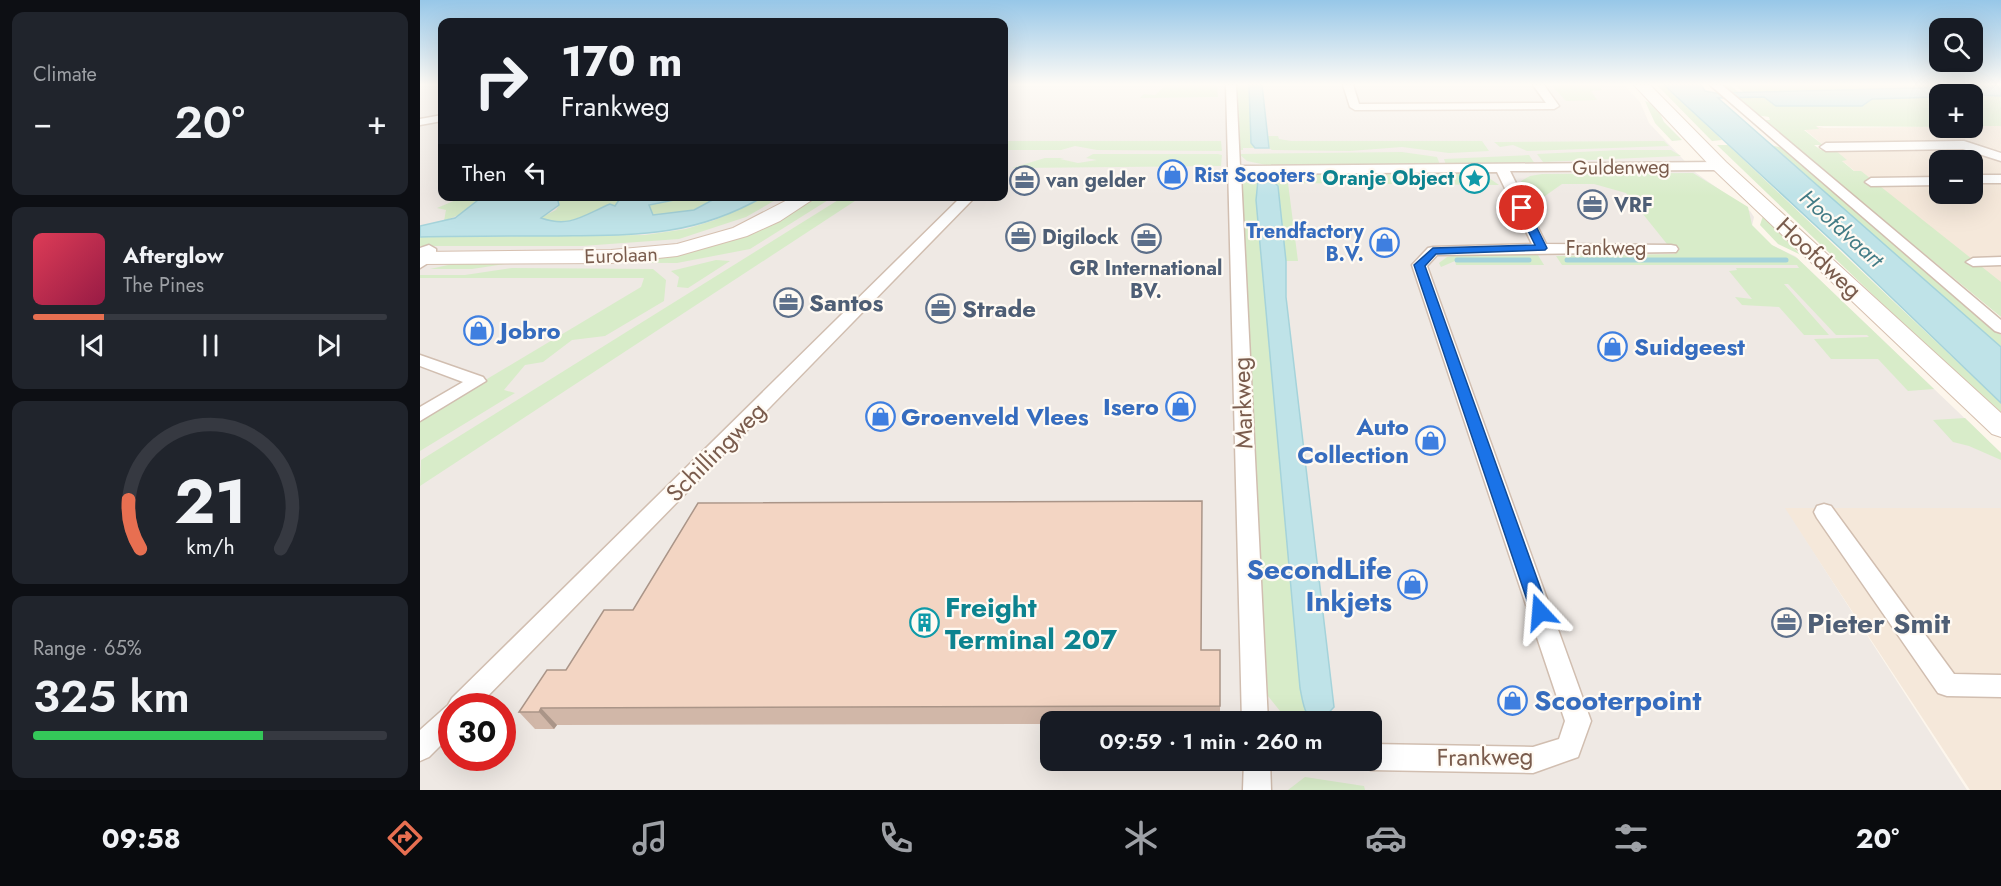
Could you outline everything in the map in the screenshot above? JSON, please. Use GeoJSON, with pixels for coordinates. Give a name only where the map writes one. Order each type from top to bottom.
{"type":"FeatureCollection","features":[{"type":"Feature","properties":{"kind":"main road","name":"Hoofdweg"},"geometry":{"type":"LineString","coordinates":[[1677,122],[1720,166],[2001,428]]}},
{"type":"Feature","properties":{"kind":"main road","name":"Eurolaan"},"geometry":{"type":"LineString","coordinates":[[423,255],[621,249],[660,245],[723,230],[778,201]]}},
{"type":"Feature","properties":{"kind":"main road","name":"Eurolaan"},"geometry":{"type":"LineString","coordinates":[[423,255],[603,258],[668,253],[704,246],[751,229],[800,201]]}},
{"type":"Feature","properties":{"kind":"street","name":"Markweg"},"geometry":{"type":"LineString","coordinates":[[1232,122],[1255,711]]}},
{"type":"Feature","properties":{"kind":"street"},"geometry":{"type":"LineString","coordinates":[[1758,122],[2001,328]]}},
{"type":"Feature","properties":{"kind":"street"},"geometry":{"type":"LineString","coordinates":[[1964,145],[2001,160]]}},
{"type":"Feature","properties":{"kind":"street"},"geometry":{"type":"LineString","coordinates":[[1827,147],[1989,145]]}},
{"type":"Feature","properties":{"kind":"street","name":"Guldenweg"},"geometry":{"type":"LineString","coordinates":[[1234,170],[1720,166]]}},
{"type":"Feature","properties":{"kind":"street","name":"Frankweg"},"geometry":{"type":"LineString","coordinates":[[1502,168],[1542,248]]}},
{"type":"Feature","properties":{"kind":"street"},"geometry":{"type":"LineString","coordinates":[[1870,182],[1929,181]]}},
{"type":"Feature","properties":{"kind":"street","name":"Schillingweg"},"geometry":{"type":"LineString","coordinates":[[474,693],[965,201]]}},
{"type":"Feature","properties":{"kind":"street","name":"Frankweg"},"geometry":{"type":"LineString","coordinates":[[1382,758],[1533,760],[1569,748],[1578,721],[1419,265],[1433,251],[1542,248],[1671,249]]}},
{"type":"Feature","properties":{"kind":"street"},"geometry":{"type":"LineString","coordinates":[[1973,262],[2001,261]]}},
{"type":"Feature","properties":{"kind":"street"},"geometry":{"type":"LineString","coordinates":[[420,360],[477,381],[420,415]]}},
{"type":"Feature","properties":{"kind":"street"},"geometry":{"type":"LineString","coordinates":[[1824,512],[1947,685],[2001,686]]}},
{"type":"Feature","properties":{"kind":"street"},"geometry":{"type":"LineString","coordinates":[[420,748],[438,730]]}},
{"type":"Feature","properties":{"kind":"street"},"geometry":{"type":"LineString","coordinates":[[1257,771],[1257,790]]}},
{"type":"Feature","properties":{"kind":"shaded area"},"geometry":{"type":"Polygon","coordinates":[[[420,122],[438,122],[438,201],[1008,201],[1008,122],[1649,122],[1696,173],[1750,211],[1754,217],[1752,226],[1769,244],[1795,256],[2001,453],[2001,508],[1785,508],[1967,790],[420,790],[420,122]]]}},
{"type":"Feature","properties":{"kind":"shaded area"},"geometry":{"type":"Polygon","coordinates":[[[1815,126],[1824,128],[1929,127],[1929,138],[1983,138],[1983,126],[2001,126],[2001,293],[1804,129],[1815,126]]]}},
{"type":"Feature","properties":{"kind":"shaded area"},"geometry":{"type":"Polygon","coordinates":[[[1784,508],[2001,508],[2001,790],[1970,790],[1784,508]]]}},
{"type":"Feature","properties":{"kind":"green space"},"geometry":{"type":"Polygon","coordinates":[[[1237,122],[1250,122],[1251,143],[1255,148],[1239,150],[1237,122]]]}},
{"type":"Feature","properties":{"kind":"green space"},"geometry":{"type":"Polygon","coordinates":[[[1664,122],[1682,140],[1672,141],[1655,123],[1664,122]]]}},
{"type":"Feature","properties":{"kind":"green space"},"geometry":{"type":"Polygon","coordinates":[[[1693,122],[1703,122],[1722,140],[1712,141],[1693,122]]]}},
{"type":"Feature","properties":{"kind":"green space"},"geometry":{"type":"Polygon","coordinates":[[[1764,122],[1929,122],[1929,127],[1816,126],[1819,129],[1804,130],[1823,145],[1814,145],[1821,150],[1835,150],[1847,160],[1842,161],[1854,171],[1861,171],[2001,282],[2001,317],[1764,122]]]}},
{"type":"Feature","properties":{"kind":"green space"},"geometry":{"type":"Polygon","coordinates":[[[1983,122],[2001,122],[2001,126],[1983,126],[1983,122]]]}},
{"type":"Feature","properties":{"kind":"green space"},"geometry":{"type":"Polygon","coordinates":[[[1268,136],[1278,136],[1279,139],[1291,141],[1482,141],[1489,151],[1449,153],[1402,147],[1350,151],[1272,150],[1269,148],[1268,136]]]}},
{"type":"Feature","properties":{"kind":"green space"},"geometry":{"type":"Polygon","coordinates":[[[1008,141],[1221,141],[1222,151],[1097,150],[1075,146],[1061,150],[1008,150],[1008,141]]]}},
{"type":"Feature","properties":{"kind":"green space"},"geometry":{"type":"Polygon","coordinates":[[[1664,141],[1669,146],[1527,151],[1513,145],[1500,147],[1494,142],[1664,141]]]}},
{"type":"Feature","properties":{"kind":"green space"},"geometry":{"type":"Polygon","coordinates":[[[1717,145],[1728,145],[2001,403],[2001,418],[1717,145]]]}},
{"type":"Feature","properties":{"kind":"green space"},"geometry":{"type":"Polygon","coordinates":[[[1770,145],[1783,148],[2001,335],[2001,347],[1770,145]]]}},
{"type":"Feature","properties":{"kind":"green space"},"geometry":{"type":"Polygon","coordinates":[[[1671,150],[1681,156],[1543,162],[1537,154],[1671,150]]]}},
{"type":"Feature","properties":{"kind":"green space"},"geometry":{"type":"Polygon","coordinates":[[[1402,152],[1437,157],[1440,165],[1266,165],[1247,161],[1239,154],[1402,152]]]}},
{"type":"Feature","properties":{"kind":"green space"},"geometry":{"type":"Polygon","coordinates":[[[1093,154],[1222,155],[1221,166],[1012,168],[1045,158],[1064,158],[1060,159],[1078,163],[1097,160],[1086,158],[1093,154]]]}},
{"type":"Feature","properties":{"kind":"green space"},"geometry":{"type":"Polygon","coordinates":[[[1529,155],[1535,164],[1446,165],[1444,159],[1529,155]]]}},
{"type":"Feature","properties":{"kind":"green space"},"geometry":{"type":"Polygon","coordinates":[[[1467,172],[1489,178],[1499,185],[1288,183],[1298,261],[1286,261],[1278,186],[1306,711],[1280,711],[1268,696],[1241,184],[1244,178],[1263,173],[1467,172]]]}},
{"type":"Feature","properties":{"kind":"green space"},"geometry":{"type":"Polygon","coordinates":[[[1693,173],[1748,207],[1752,225],[1772,245],[1797,258],[1934,389],[1908,391],[1878,359],[1831,359],[1814,339],[1869,337],[1867,335],[1836,335],[1788,284],[1784,284],[1829,335],[1804,335],[1779,307],[1742,305],[1735,297],[1752,299],[1729,271],[1737,270],[1736,268],[1799,268],[1797,265],[1562,265],[1556,256],[1675,254],[1626,193],[1594,184],[1562,184],[1532,205],[1521,181],[1530,176],[1542,174],[1693,173]]]}},
{"type":"Feature","properties":{"kind":"green space"},"geometry":{"type":"Polygon","coordinates":[[[454,201],[477,201],[461,214],[444,221],[446,210],[437,208],[454,201]]]}},
{"type":"Feature","properties":{"kind":"green space"},"geometry":{"type":"Polygon","coordinates":[[[558,201],[618,201],[615,206],[560,224],[540,218],[556,210],[559,205],[558,201]]]}},
{"type":"Feature","properties":{"kind":"green space"},"geometry":{"type":"Polygon","coordinates":[[[668,201],[711,201],[694,210],[652,216],[648,205],[668,201]]]}},
{"type":"Feature","properties":{"kind":"green space"},"geometry":{"type":"Polygon","coordinates":[[[756,201],[774,201],[746,217],[679,239],[582,246],[420,246],[420,237],[645,235],[686,229],[715,220],[756,201]]]}},
{"type":"Feature","properties":{"kind":"green space"},"geometry":{"type":"Polygon","coordinates":[[[806,201],[827,201],[750,249],[677,263],[518,262],[472,269],[430,269],[457,263],[675,255],[743,236],[806,201]]]}},
{"type":"Feature","properties":{"kind":"green space"},"geometry":{"type":"Polygon","coordinates":[[[837,201],[855,201],[420,486],[421,460],[837,201]]]}},
{"type":"Feature","properties":{"kind":"green space"},"geometry":{"type":"Polygon","coordinates":[[[1763,216],[1801,255],[1778,244],[1760,225],[1763,216]]]}},
{"type":"Feature","properties":{"kind":"green space"},"geometry":{"type":"Polygon","coordinates":[[[1538,255],[1544,265],[1456,265],[1455,261],[1441,267],[1439,263],[1447,257],[1538,255]]]}},
{"type":"Feature","properties":{"kind":"green space"},"geometry":{"type":"Polygon","coordinates":[[[716,260],[730,261],[688,288],[677,287],[679,277],[671,271],[716,260]]]}},
{"type":"Feature","properties":{"kind":"green space"},"geometry":{"type":"Polygon","coordinates":[[[512,268],[653,269],[666,280],[664,301],[605,336],[572,340],[543,362],[525,365],[504,390],[515,393],[420,451],[420,419],[641,287],[644,278],[420,278],[420,275],[465,275],[512,268]]]}},
{"type":"Feature","properties":{"kind":"green space"},"geometry":{"type":"Polygon","coordinates":[[[1965,418],[2001,453],[2001,460],[1969,446],[1953,442],[1933,420],[1965,418]]]}},
{"type":"Feature","properties":{"kind":"green space"},"geometry":{"type":"Polygon","coordinates":[[[1305,777],[1364,786],[1365,790],[1288,790],[1305,777]]]}},
{"type":"Feature","properties":{"kind":"water"},"geometry":{"type":"Polygon","coordinates":[[[1250,122],[1266,122],[1269,148],[1255,148],[1251,143],[1250,122]]]}},
{"type":"Feature","properties":{"kind":"water","name":"Hoofdvaart"},"geometry":{"type":"Polygon","coordinates":[[[1704,122],[1745,122],[2001,347],[2001,403],[1841,249],[1704,122]]]}},
{"type":"Feature","properties":{"kind":"water"},"geometry":{"type":"Polygon","coordinates":[[[1271,179],[1278,186],[1286,261],[1286,297],[1334,707],[1330,711],[1306,711],[1300,688],[1256,200],[1258,180],[1271,179]]]}},
{"type":"Feature","properties":{"kind":"water"},"geometry":{"type":"Polygon","coordinates":[[[477,201],[558,201],[559,205],[541,218],[560,222],[576,219],[610,204],[615,206],[618,201],[669,201],[649,205],[653,215],[694,210],[711,201],[755,201],[711,220],[661,232],[610,235],[420,237],[420,226],[455,218],[477,201]]]}},
{"type":"Feature","properties":{"kind":"building","name":"Freight Terminal 207"},"geometry":{"type":"Polygon","coordinates":[[[1202,501],[1201,650],[1220,650],[1220,706],[541,708],[539,712],[519,712],[547,670],[566,670],[604,610],[633,610],[698,503],[1202,501]]]}},
{"type":"Feature","properties":{"kind":"waterway"},"geometry":{"type":"LineString","coordinates":[[1457,260],[1529,260]]}},
{"type":"Feature","properties":{"kind":"waterway"},"geometry":{"type":"LineString","coordinates":[[1567,260],[1786,260]]}},
{"type":"Feature","properties":{"kind":"place","name":"Rist Scooters"},"geometry":{"type":"Point","coordinates":[1173,175]}},
{"type":"Feature","properties":{"kind":"place","name":"Oranje Object"},"geometry":{"type":"Point","coordinates":[1475,178]}},
{"type":"Feature","properties":{"kind":"place","name":"van gelder"},"geometry":{"type":"Point","coordinates":[1025,180]}},
{"type":"Feature","properties":{"kind":"place","name":"VRF"},"geometry":{"type":"Point","coordinates":[1593,205]}},
{"type":"Feature","properties":{"kind":"place","name":"Digilock"},"geometry":{"type":"Point","coordinates":[1021,237]}},
{"type":"Feature","properties":{"kind":"place","name":"GR International BV."},"geometry":{"type":"Point","coordinates":[1146,238]}},
{"type":"Feature","properties":{"kind":"place","name":"Trendfactory B.V."},"geometry":{"type":"Point","coordinates":[1385,242]}},
{"type":"Feature","properties":{"kind":"place","name":"Santos"},"geometry":{"type":"Point","coordinates":[788,303]}},
{"type":"Feature","properties":{"kind":"place","name":"Strade"},"geometry":{"type":"Point","coordinates":[941,309]}},
{"type":"Feature","properties":{"kind":"place","name":"Jobro"},"geometry":{"type":"Point","coordinates":[479,331]}},
{"type":"Feature","properties":{"kind":"place","name":"Suidgeest"},"geometry":{"type":"Point","coordinates":[1613,347]}},
{"type":"Feature","properties":{"kind":"place","name":"Isero"},"geometry":{"type":"Point","coordinates":[1180,407]}},
{"type":"Feature","properties":{"kind":"place","name":"Groenveld Vlees"},"geometry":{"type":"Point","coordinates":[880,417]}},
{"type":"Feature","properties":{"kind":"place","name":"Auto Collection"},"geometry":{"type":"Point","coordinates":[1430,441]}},
{"type":"Feature","properties":{"kind":"place","name":"SecondLife Inkjets"},"geometry":{"type":"Point","coordinates":[1413,585]}},
{"type":"Feature","properties":{"kind":"place","name":"Freight Terminal 207"},"geometry":{"type":"Point","coordinates":[924,623]}},
{"type":"Feature","properties":{"kind":"place","name":"Pieter Smit"},"geometry":{"type":"Point","coordinates":[1786,623]}},
{"type":"Feature","properties":{"kind":"place","name":"Scooterpoint"},"geometry":{"type":"Point","coordinates":[1513,700]}},
{"type":"Feature","properties":{"kind":"route"},"geometry":{"type":"LineString","coordinates":[[1522,208],[1542,248],[1433,251],[1419,265],[1540,612]]}}]}
